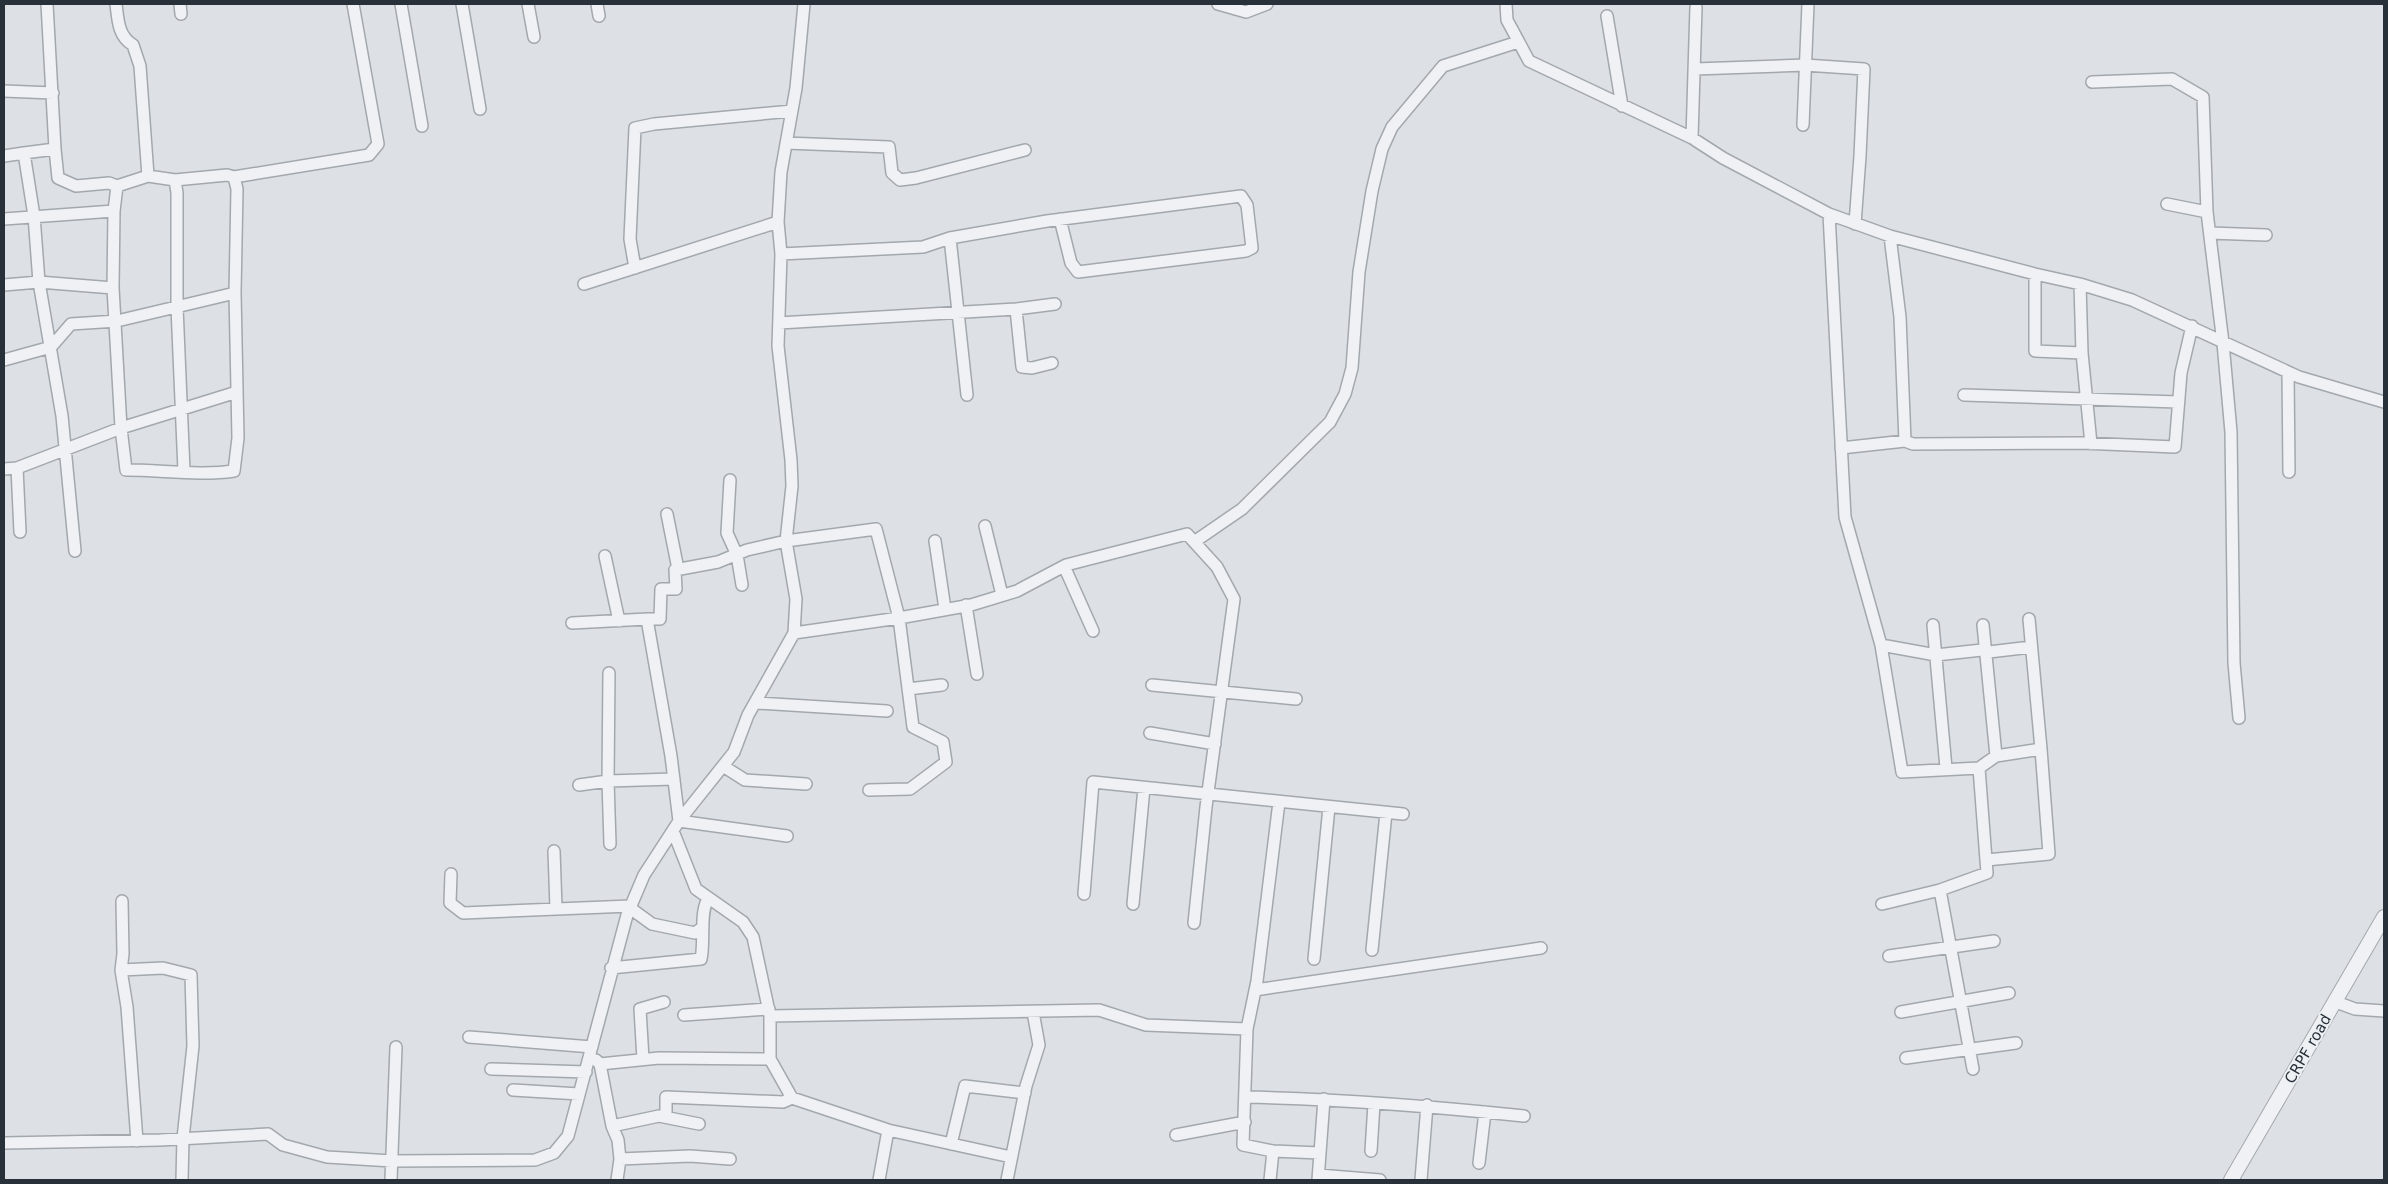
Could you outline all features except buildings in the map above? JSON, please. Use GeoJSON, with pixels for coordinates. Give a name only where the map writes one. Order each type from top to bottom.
{"type":"FeatureCollection","features":[{"type":"Feature","properties":{"kind":"street"},"geometry":{"type":"LineString","coordinates":[[47,4],[58,178],[76,186],[109,182],[117,186],[148,176],[174,180],[227,175],[234,177],[369,155],[378,144],[353,4]]}},
{"type":"Feature","properties":{"kind":"street"},"geometry":{"type":"LineString","coordinates":[[116,4],[118,25],[124,40],[133,45],[140,66],[148,176]]}},
{"type":"Feature","properties":{"kind":"street"},"geometry":{"type":"LineString","coordinates":[[401,4],[422,126]]}},
{"type":"Feature","properties":{"kind":"street"},"geometry":{"type":"LineString","coordinates":[[462,4],[480,109]]}},
{"type":"Feature","properties":{"kind":"street"},"geometry":{"type":"LineString","coordinates":[[528,4],[534,37]]}},
{"type":"Feature","properties":{"kind":"street"},"geometry":{"type":"LineString","coordinates":[[598,4],[599,16]]}},
{"type":"Feature","properties":{"kind":"street"},"geometry":{"type":"LineString","coordinates":[[4,1143],[137,1141],[268,1134],[284,1145],[327,1157],[392,1161],[535,1160],[554,1153],[568,1136],[586,1072],[611,968],[630,907],[644,875],[676,826],[734,752],[748,715],[757,703],[794,633],[796,599],[786,541],[792,486],[791,460],[778,346],[781,254],[778,222],[782,172],[792,111],[804,4]]}},
{"type":"Feature","properties":{"kind":"street"},"geometry":{"type":"LineString","coordinates":[[1218,4],[1246,12],[1267,4]]}},
{"type":"Feature","properties":{"kind":"street"},"geometry":{"type":"LineString","coordinates":[[1506,4],[1507,20],[1529,61],[1538,68],[1606,96],[1622,106],[1692,138],[1723,158],[1829,214],[1890,236],[2080,284],[2132,300],[2192,326],[2223,343],[2288,372],[2384,402]]}},
{"type":"Feature","properties":{"kind":"street"},"geometry":{"type":"LineString","coordinates":[[1803,125],[1808,4]]}},
{"type":"Feature","properties":{"kind":"street"},"geometry":{"type":"LineString","coordinates":[[1692,138],[1696,69],[1696,7]]}},
{"type":"Feature","properties":{"kind":"street"},"geometry":{"type":"LineString","coordinates":[[1607,16],[1622,106]]}},
{"type":"Feature","properties":{"kind":"street"},"geometry":{"type":"LineString","coordinates":[[1194,542],[1242,509],[1330,422],[1345,394],[1352,368],[1359,272],[1372,191],[1382,150],[1392,127],[1443,66],[1518,42]]}},
{"type":"Feature","properties":{"kind":"street"},"geometry":{"type":"LineString","coordinates":[[1696,69],[1805,65],[1864,69],[1860,156],[1854,224]]}},
{"type":"Feature","properties":{"kind":"street"},"geometry":{"type":"LineString","coordinates":[[2092,82],[2172,79],[2203,97],[2208,212],[2231,432],[2234,663],[2239,718]]}},
{"type":"Feature","properties":{"kind":"street"},"geometry":{"type":"LineString","coordinates":[[4,91],[52,93]]}},
{"type":"Feature","properties":{"kind":"street"},"geometry":{"type":"LineString","coordinates":[[635,268],[630,239],[635,128],[654,124],[792,111]]}},
{"type":"Feature","properties":{"kind":"street"},"geometry":{"type":"LineString","coordinates":[[786,143],[889,147],[892,173],[900,180],[916,178],[1025,150]]}},
{"type":"Feature","properties":{"kind":"street"},"geometry":{"type":"LineString","coordinates":[[4,156],[55,149]]}},
{"type":"Feature","properties":{"kind":"street"},"geometry":{"type":"LineString","coordinates":[[24,153],[34,216],[39,282],[51,347],[65,448],[74,551]]}},
{"type":"Feature","properties":{"kind":"street"},"geometry":{"type":"LineString","coordinates":[[117,186],[114,211],[113,288],[117,321],[121,428],[126,470],[184,471],[212,474],[234,471],[238,438],[235,293],[237,189],[234,177]]}},
{"type":"Feature","properties":{"kind":"street"},"geometry":{"type":"LineString","coordinates":[[174,180],[177,193],[177,307],[184,471]]}},
{"type":"Feature","properties":{"kind":"street"},"geometry":{"type":"LineString","coordinates":[[781,254],[923,247],[950,238],[1060,219],[1241,196],[1247,205],[1252,248],[1246,251],[1078,272],[1071,262],[1060,219]]}},
{"type":"Feature","properties":{"kind":"street"},"geometry":{"type":"LineString","coordinates":[[2167,204],[2208,212]]}},
{"type":"Feature","properties":{"kind":"street"},"geometry":{"type":"LineString","coordinates":[[4,219],[114,211]]}},
{"type":"Feature","properties":{"kind":"street"},"geometry":{"type":"LineString","coordinates":[[1829,214],[1845,517],[1881,645],[1902,772],[1946,768],[1979,768],[1996,756],[2041,749]]}},
{"type":"Feature","properties":{"kind":"street"},"geometry":{"type":"LineString","coordinates":[[584,284],[778,222]]}},
{"type":"Feature","properties":{"kind":"street"},"geometry":{"type":"LineString","coordinates":[[2210,233],[2266,235]]}},
{"type":"Feature","properties":{"kind":"street"},"geometry":{"type":"LineString","coordinates":[[1890,236],[1900,317],[1905,441]]}},
{"type":"Feature","properties":{"kind":"street"},"geometry":{"type":"LineString","coordinates":[[950,238],[967,395]]}},
{"type":"Feature","properties":{"kind":"street"},"geometry":{"type":"LineString","coordinates":[[2035,274],[2035,351],[2082,353]]}},
{"type":"Feature","properties":{"kind":"street"},"geometry":{"type":"LineString","coordinates":[[4,284],[39,282],[113,288]]}},
{"type":"Feature","properties":{"kind":"street"},"geometry":{"type":"LineString","coordinates":[[2080,284],[2082,353],[2091,444]]}},
{"type":"Feature","properties":{"kind":"street"},"geometry":{"type":"LineString","coordinates":[[4,360],[51,347],[71,324],[117,321],[235,293]]}},
{"type":"Feature","properties":{"kind":"street"},"geometry":{"type":"LineString","coordinates":[[779,323],[1016,309],[1055,304]]}},
{"type":"Feature","properties":{"kind":"street"},"geometry":{"type":"LineString","coordinates":[[1016,309],[1022,367],[1032,368],[1052,363]]}},
{"type":"Feature","properties":{"kind":"street"},"geometry":{"type":"LineString","coordinates":[[1841,448],[1905,441],[1913,444],[2091,444],[2175,447],[2183,360],[2192,326]]}},
{"type":"Feature","properties":{"kind":"street"},"geometry":{"type":"LineString","coordinates":[[2288,372],[2289,472]]}},
{"type":"Feature","properties":{"kind":"street"},"geometry":{"type":"LineString","coordinates":[[4,469],[17,468],[65,448],[95,440],[121,428],[237,392]]}},
{"type":"Feature","properties":{"kind":"street"},"geometry":{"type":"LineString","coordinates":[[1964,395],[2087,397],[2178,402]]}},
{"type":"Feature","properties":{"kind":"street"},"geometry":{"type":"LineString","coordinates":[[17,468],[20,532]]}},
{"type":"Feature","properties":{"kind":"street"},"geometry":{"type":"LineString","coordinates":[[730,480],[727,534],[737,554],[742,585]]}},
{"type":"Feature","properties":{"kind":"street"},"geometry":{"type":"LineString","coordinates":[[667,514],[678,570]]}},
{"type":"Feature","properties":{"kind":"street"},"geometry":{"type":"LineString","coordinates":[[985,526],[1002,595]]}},
{"type":"Feature","properties":{"kind":"street"},"geometry":{"type":"LineString","coordinates":[[572,623],[660,619],[661,589],[676,589],[675,570],[718,562],[737,554],[786,541],[876,529],[899,618],[913,727],[943,742],[946,762],[910,789],[869,790]]}},
{"type":"Feature","properties":{"kind":"street"},"geometry":{"type":"LineString","coordinates":[[794,633],[899,618],[966,605],[1017,591],[1064,566],[1187,534],[1217,567],[1234,599],[1208,794],[1194,923]]}},
{"type":"Feature","properties":{"kind":"street"},"geometry":{"type":"LineString","coordinates":[[935,541],[946,609]]}},
{"type":"Feature","properties":{"kind":"street"},"geometry":{"type":"LineString","coordinates":[[605,556],[619,621]]}},
{"type":"Feature","properties":{"kind":"street"},"geometry":{"type":"LineString","coordinates":[[1064,566],[1093,631]]}},
{"type":"Feature","properties":{"kind":"street"},"geometry":{"type":"LineString","coordinates":[[966,605],[976,674]]}},
{"type":"Feature","properties":{"kind":"street"},"geometry":{"type":"LineString","coordinates":[[647,619],[674,779],[676,826],[696,889],[744,922],[753,937],[769,1012],[770,1059],[792,1098],[888,1130],[1012,1157]]}},
{"type":"Feature","properties":{"kind":"street"},"geometry":{"type":"LineString","coordinates":[[1986,860],[2049,854],[2029,619]]}},
{"type":"Feature","properties":{"kind":"street"},"geometry":{"type":"LineString","coordinates":[[1933,625],[1946,768]]}},
{"type":"Feature","properties":{"kind":"street"},"geometry":{"type":"LineString","coordinates":[[1983,625],[1996,756]]}},
{"type":"Feature","properties":{"kind":"street"},"geometry":{"type":"LineString","coordinates":[[1881,645],[1936,655],[2032,647]]}},
{"type":"Feature","properties":{"kind":"street"},"geometry":{"type":"LineString","coordinates":[[609,673],[608,781],[610,844]]}},
{"type":"Feature","properties":{"kind":"street"},"geometry":{"type":"LineString","coordinates":[[908,690],[942,685]]}},
{"type":"Feature","properties":{"kind":"street"},"geometry":{"type":"LineString","coordinates":[[1152,685],[1296,699]]}},
{"type":"Feature","properties":{"kind":"street"},"geometry":{"type":"LineString","coordinates":[[757,703],[887,711]]}},
{"type":"Feature","properties":{"kind":"street"},"geometry":{"type":"LineString","coordinates":[[1150,734],[1215,744]]}},
{"type":"Feature","properties":{"kind":"street"},"geometry":{"type":"LineString","coordinates":[[723,766],[745,780],[806,784]]}},
{"type":"Feature","properties":{"kind":"street"},"geometry":{"type":"LineString","coordinates":[[1882,904],[1940,890],[1987,873],[1979,768]]}},
{"type":"Feature","properties":{"kind":"street"},"geometry":{"type":"LineString","coordinates":[[579,784],[674,779]]}},
{"type":"Feature","properties":{"kind":"street"},"geometry":{"type":"LineString","coordinates":[[1084,894],[1093,782],[1403,814]]}},
{"type":"Feature","properties":{"kind":"street"},"geometry":{"type":"LineString","coordinates":[[1133,904],[1144,788]]}},
{"type":"Feature","properties":{"kind":"street"},"geometry":{"type":"LineString","coordinates":[[1280,802],[1255,990],[1247,1029],[1243,1145],[1273,1151],[1320,1153]]}},
{"type":"Feature","properties":{"kind":"street"},"geometry":{"type":"LineString","coordinates":[[1314,959],[1330,807]]}},
{"type":"Feature","properties":{"kind":"street"},"geometry":{"type":"LineString","coordinates":[[1372,950],[1386,813]]}},
{"type":"Feature","properties":{"kind":"street"},"geometry":{"type":"LineString","coordinates":[[676,826],[787,836]]}},
{"type":"Feature","properties":{"kind":"street"},"geometry":{"type":"LineString","coordinates":[[554,851],[556,908]]}},
{"type":"Feature","properties":{"kind":"street"},"geometry":{"type":"LineString","coordinates":[[451,874],[450,903],[462,913],[556,908],[630,907],[652,924],[695,933],[703,927]]}},
{"type":"Feature","properties":{"kind":"street"},"geometry":{"type":"LineString","coordinates":[[1940,890],[1972,1069]]}},
{"type":"Feature","properties":{"kind":"street"},"geometry":{"type":"LineString","coordinates":[[611,968],[702,959],[705,902],[709,898]]}},
{"type":"Feature","properties":{"kind":"street"},"geometry":{"type":"LineString","coordinates":[[122,901],[123,954],[121,970],[127,1007],[137,1141]]}},
{"type":"Feature","properties":{"kind":"street","name":"CRPF road"},"geometry":{"type":"LineString","coordinates":[[2232,1180],[2336,1002],[2379,936],[2384,917]]}},
{"type":"Feature","properties":{"kind":"street"},"geometry":{"type":"LineString","coordinates":[[1889,956],[1994,941]]}},
{"type":"Feature","properties":{"kind":"street"},"geometry":{"type":"LineString","coordinates":[[1255,990],[1541,948]]}},
{"type":"Feature","properties":{"kind":"street"},"geometry":{"type":"LineString","coordinates":[[121,970],[163,968],[191,975],[192,1046],[183,1138],[182,1180]]}},
{"type":"Feature","properties":{"kind":"street"},"geometry":{"type":"LineString","coordinates":[[1901,1012],[2009,994]]}},
{"type":"Feature","properties":{"kind":"street"},"geometry":{"type":"LineString","coordinates":[[643,1060],[640,1009],[664,1002]]}},
{"type":"Feature","properties":{"kind":"street"},"geometry":{"type":"LineString","coordinates":[[2336,1002],[2355,1009],[2384,1010]]}},
{"type":"Feature","properties":{"kind":"street"},"geometry":{"type":"LineString","coordinates":[[684,1015],[769,1012],[1033,1012],[1099,1010],[1146,1025],[1247,1029]]}},
{"type":"Feature","properties":{"kind":"street"},"geometry":{"type":"LineString","coordinates":[[1007,1180],[1025,1093],[1038,1045],[1033,1012]]}},
{"type":"Feature","properties":{"kind":"street"},"geometry":{"type":"LineString","coordinates":[[469,1037],[591,1052],[600,1064],[612,1126],[618,1140],[620,1159],[617,1180]]}},
{"type":"Feature","properties":{"kind":"street"},"geometry":{"type":"LineString","coordinates":[[1906,1058],[2016,1043]]}},
{"type":"Feature","properties":{"kind":"street"},"geometry":{"type":"LineString","coordinates":[[391,1180],[396,1047]]}},
{"type":"Feature","properties":{"kind":"street"},"geometry":{"type":"LineString","coordinates":[[600,1064],[643,1060],[770,1059]]}},
{"type":"Feature","properties":{"kind":"street"},"geometry":{"type":"LineString","coordinates":[[491,1069],[586,1072]]}},
{"type":"Feature","properties":{"kind":"street"},"geometry":{"type":"LineString","coordinates":[[951,1144],[966,1086],[1025,1093]]}},
{"type":"Feature","properties":{"kind":"street"},"geometry":{"type":"LineString","coordinates":[[513,1090],[579,1094]]}},
{"type":"Feature","properties":{"kind":"street"},"geometry":{"type":"LineString","coordinates":[[666,1117],[666,1097],[784,1102],[792,1098]]}},
{"type":"Feature","properties":{"kind":"street"},"geometry":{"type":"LineString","coordinates":[[1246,1097],[1427,1105],[1524,1116]]}},
{"type":"Feature","properties":{"kind":"street"},"geometry":{"type":"LineString","coordinates":[[1324,1099],[1319,1178],[1380,1180]]}},
{"type":"Feature","properties":{"kind":"street"},"geometry":{"type":"LineString","coordinates":[[1371,1151],[1374,1104]]}},
{"type":"Feature","properties":{"kind":"street"},"geometry":{"type":"LineString","coordinates":[[1421,1180],[1427,1105]]}},
{"type":"Feature","properties":{"kind":"street"},"geometry":{"type":"LineString","coordinates":[[1479,1163],[1485,1112]]}},
{"type":"Feature","properties":{"kind":"street"},"geometry":{"type":"LineString","coordinates":[[612,1126],[659,1116],[699,1124]]}},
{"type":"Feature","properties":{"kind":"street"},"geometry":{"type":"LineString","coordinates":[[1176,1135],[1245,1122]]}},
{"type":"Feature","properties":{"kind":"street"},"geometry":{"type":"LineString","coordinates":[[879,1180],[888,1130]]}},
{"type":"Feature","properties":{"kind":"street"},"geometry":{"type":"LineString","coordinates":[[1270,1180],[1273,1151]]}},
{"type":"Feature","properties":{"kind":"street"},"geometry":{"type":"LineString","coordinates":[[620,1159],[690,1156],[730,1159]]}}]}
